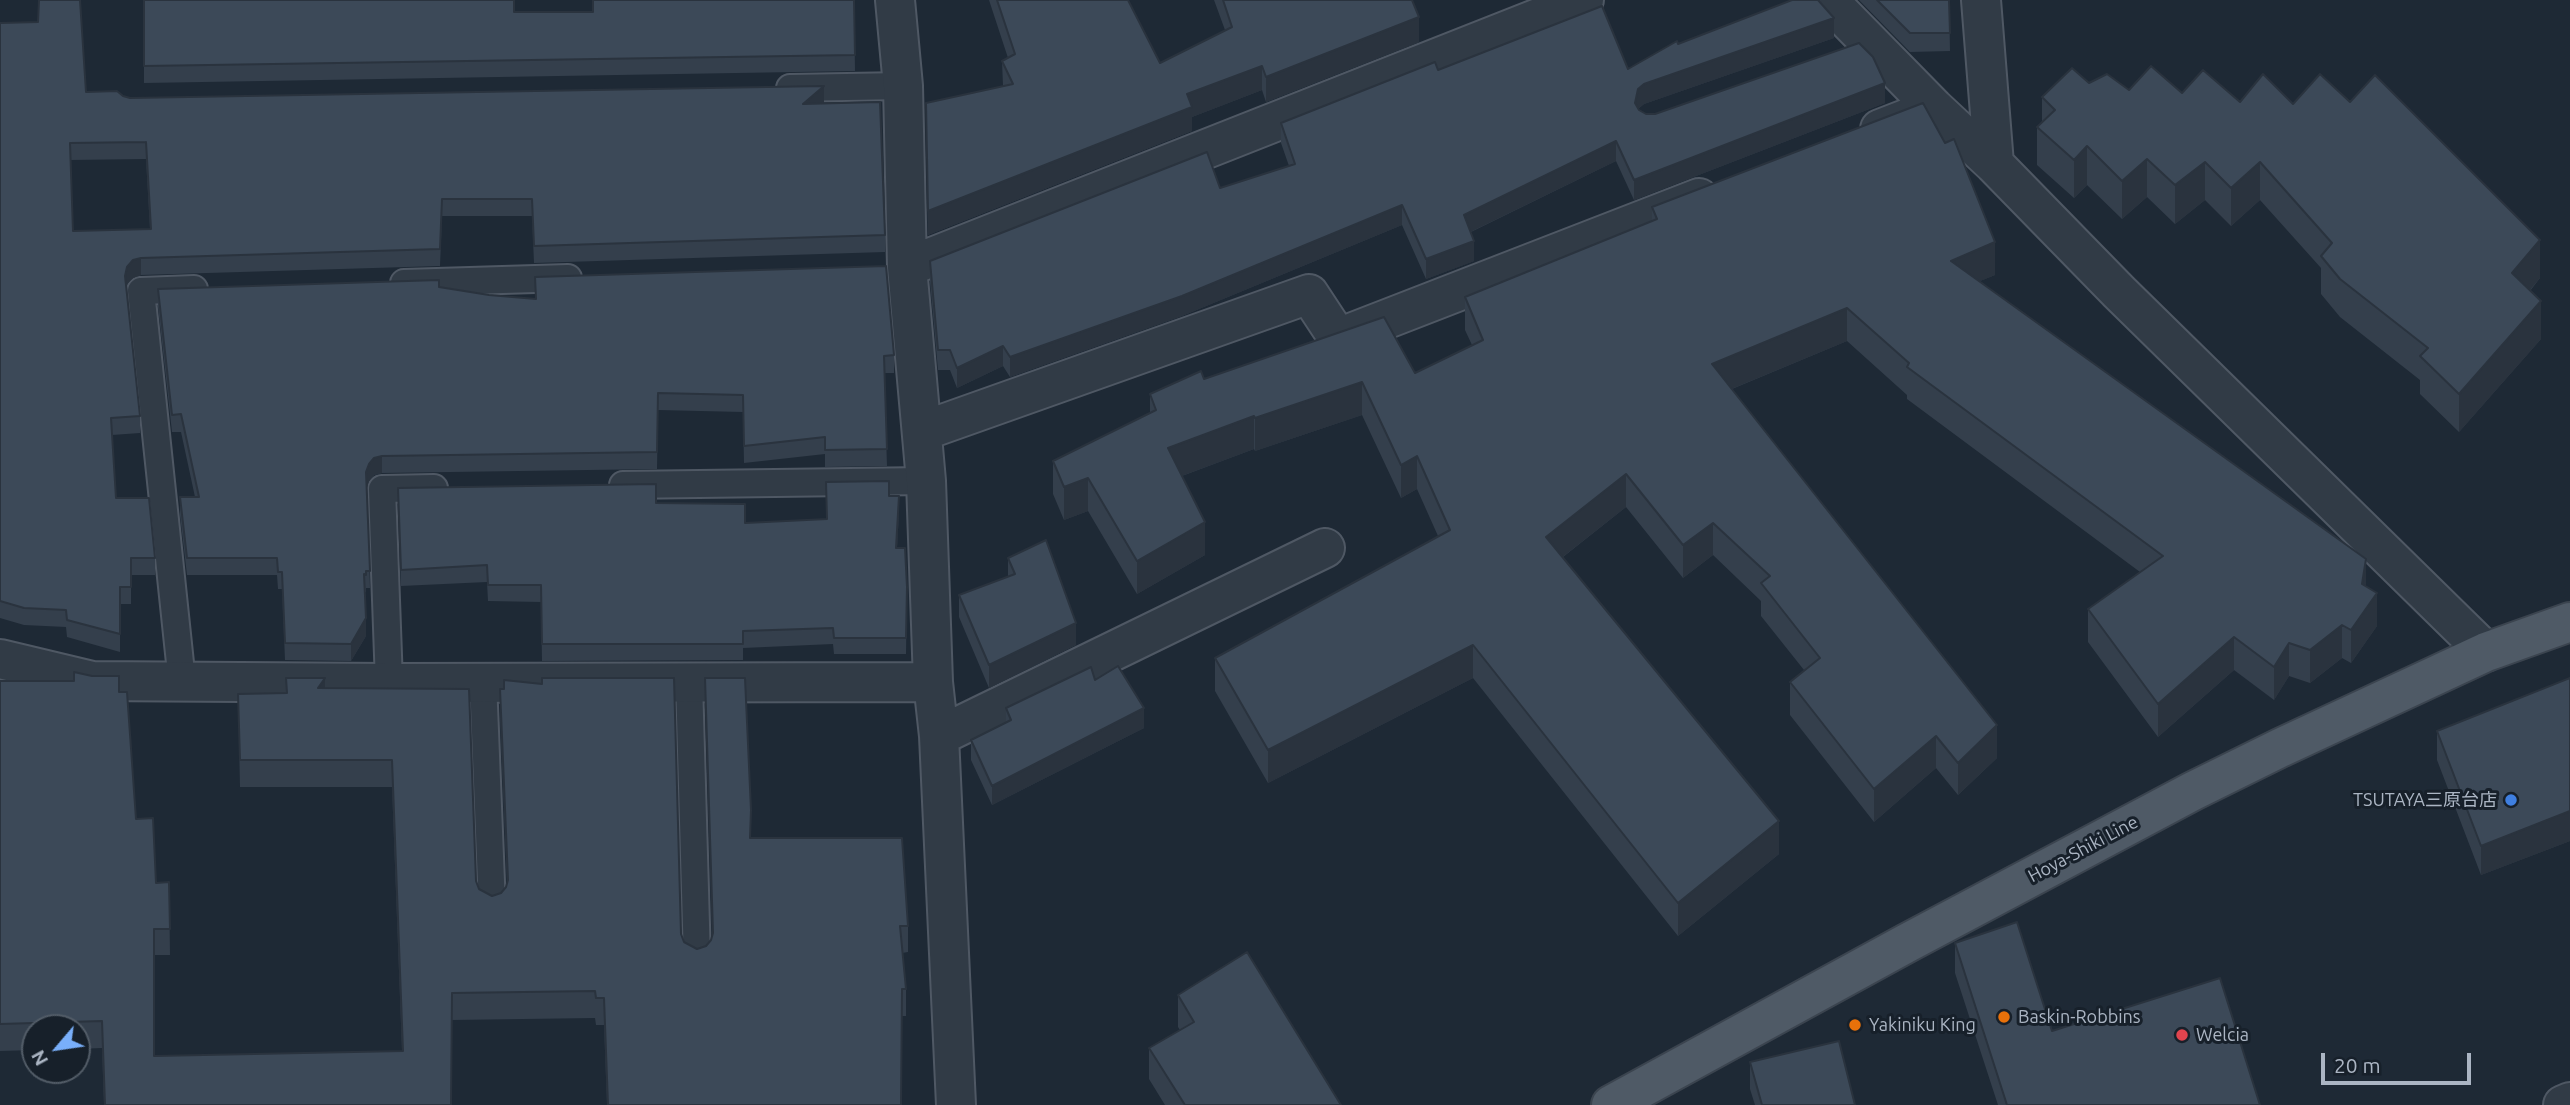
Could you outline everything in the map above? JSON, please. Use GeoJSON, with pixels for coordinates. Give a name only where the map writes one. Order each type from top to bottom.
{"type":"FeatureCollection","features":[{"type":"Feature","properties":{"kind":"main road","name":"Hoya-Shiki Line"},"geometry":{"type":"LineString","coordinates":[[1620,1103],[1895,949],[2173,801],[2486,652],[2570,622]]}},
{"type":"Feature","properties":{"kind":"street"},"geometry":{"type":"LineString","coordinates":[[895,0],[903,86],[893,267],[923,431],[933,682],[939,736],[956,1105]]}},
{"type":"Feature","properties":{"kind":"street"},"geometry":{"type":"LineString","coordinates":[[893,267],[1584,0]]}},
{"type":"Feature","properties":{"kind":"street"},"geometry":{"type":"LineString","coordinates":[[1828,0],[1857,47],[1934,108],[1994,164],[2119,292],[2486,652]]}},
{"type":"Feature","properties":{"kind":"street"},"geometry":{"type":"LineString","coordinates":[[1981,0],[1994,164]]}},
{"type":"Feature","properties":{"kind":"street"},"geometry":{"type":"LineString","coordinates":[[1843,143],[1934,108]]}},
{"type":"Feature","properties":{"kind":"street"},"geometry":{"type":"LineString","coordinates":[[923,431],[1309,294],[1338,338],[1727,188]]}},
{"type":"Feature","properties":{"kind":"street"},"geometry":{"type":"LineString","coordinates":[[939,736],[1325,548]]}},
{"type":"Feature","properties":{"kind":"street"},"geometry":{"type":"LineString","coordinates":[[0,659],[92,681],[933,682]]}},
{"type":"Feature","properties":{"kind":"street"},"geometry":{"type":"LineString","coordinates":[[2563,1105],[2570,1102]]}},
{"type":"Feature","properties":{"kind":"lane"},"geometry":{"type":"LineString","coordinates":[[765,88],[903,86]]}},
{"type":"Feature","properties":{"kind":"lane"},"geometry":{"type":"LineString","coordinates":[[378,284],[587,277]]}},
{"type":"Feature","properties":{"kind":"lane"},"geometry":{"type":"LineString","coordinates":[[182,682],[141,291],[225,288]]}},
{"type":"Feature","properties":{"kind":"lane"},"geometry":{"type":"LineString","coordinates":[[605,485],[926,481]]}},
{"type":"Feature","properties":{"kind":"lane"},"geometry":{"type":"LineString","coordinates":[[389,683],[382,489],[466,488]]}},
{"type":"Feature","properties":{"kind":"lane"},"geometry":{"type":"LineString","coordinates":[[483,681],[492,907]]}},
{"type":"Feature","properties":{"kind":"lane"},"geometry":{"type":"LineString","coordinates":[[689,681],[696,960]]}},
{"type":"Feature","properties":{"kind":"building"},"geometry":{"type":"Polygon","coordinates":[[[39,0],[80,0],[86,92],[117,91],[130,98],[824,86],[803,104],[880,102],[885,235],[534,246],[532,199],[442,199],[440,249],[133,260],[127,267],[125,276],[140,416],[111,418],[116,498],[149,498],[155,558],[131,558],[131,587],[120,587],[120,634],[67,620],[66,610],[24,608],[0,601],[0,23],[38,22],[39,0]],[[146,142],[70,143],[73,231],[151,229],[146,142]]]}},
{"type":"Feature","properties":{"kind":"building"},"geometry":{"type":"Polygon","coordinates":[[[144,0],[514,0],[514,12],[593,12],[593,0],[854,0],[855,55],[144,66],[144,0]]]}},
{"type":"Feature","properties":{"kind":"building"},"geometry":{"type":"Polygon","coordinates":[[[997,0],[1128,0],[1160,63],[1232,27],[1223,0],[1412,0],[1419,17],[1266,77],[1262,66],[1187,94],[1192,107],[928,211],[926,103],[1013,84],[1002,61],[1015,54],[997,0]]]}},
{"type":"Feature","properties":{"kind":"building"},"geometry":{"type":"Polygon","coordinates":[[[1792,0],[1818,0],[1834,18],[1644,84],[1638,89],[1635,103],[1639,110],[1646,114],[1655,114],[1859,43],[1873,57],[1885,83],[1634,180],[1616,141],[1464,215],[1474,241],[1426,259],[1402,205],[1182,296],[1010,357],[1003,346],[957,368],[950,350],[938,350],[930,261],[1207,152],[1220,188],[1295,164],[1281,123],[1435,62],[1438,70],[1602,6],[1628,69],[1677,41],[1678,44],[1792,0]]]}},
{"type":"Feature","properties":{"kind":"building"},"geometry":{"type":"Polygon","coordinates":[[[1877,0],[1949,0],[1950,33],[1910,33],[1877,0]]]}},
{"type":"Feature","properties":{"kind":"building"},"geometry":{"type":"Polygon","coordinates":[[[2151,66],[2182,93],[2203,70],[2240,102],[2263,74],[2293,104],[2320,74],[2350,102],[2375,75],[2540,240],[2512,273],[2541,301],[2459,394],[2420,356],[2428,348],[2340,279],[2321,256],[2332,243],[2260,162],[2231,188],[2205,162],[2175,185],[2147,159],[2122,181],[2087,146],[2074,160],[2037,127],[2055,110],[2042,97],[2072,68],[2089,83],[2107,74],[2129,90],[2151,66]]]}},
{"type":"Feature","properties":{"kind":"building"},"geometry":{"type":"Polygon","coordinates":[[[1923,103],[1945,143],[1954,139],[1995,242],[1951,261],[2366,559],[2362,584],[2377,593],[2351,630],[2342,625],[2310,650],[2289,643],[2274,667],[2234,637],[2158,704],[2088,609],[2163,556],[1907,367],[1909,363],[1847,308],[1712,364],[1997,725],[1958,763],[1936,736],[1874,789],[1790,682],[1820,658],[1761,583],[1770,576],[1713,523],[1683,545],[1626,474],[1546,537],[1779,821],[1678,903],[1473,645],[1268,750],[1215,658],[1450,530],[1417,456],[1401,465],[1362,382],[1255,418],[1254,416],[1168,448],[1205,522],[1137,561],[1088,478],[1064,487],[1053,461],[1156,410],[1150,394],[1201,371],[1204,379],[1384,317],[1415,373],[1483,340],[1465,297],[1657,219],[1652,207],[1923,103]]]}},
{"type":"Feature","properties":{"kind":"building"},"geometry":{"type":"Polygon","coordinates":[[[886,266],[894,355],[884,356],[887,449],[825,450],[825,437],[744,446],[743,395],[658,393],[657,452],[374,458],[366,472],[370,571],[364,574],[366,618],[351,644],[285,643],[282,572],[278,572],[277,558],[187,558],[180,497],[199,497],[181,414],[172,415],[158,289],[439,280],[439,287],[536,299],[535,277],[886,266]]]}},
{"type":"Feature","properties":{"kind":"building"},"geometry":{"type":"Polygon","coordinates":[[[889,481],[889,496],[899,496],[896,548],[905,548],[906,638],[834,638],[833,628],[743,631],[743,644],[542,644],[541,585],[488,585],[487,565],[401,570],[398,488],[656,484],[656,503],[745,504],[745,523],[827,519],[826,482],[889,481]]]}},
{"type":"Feature","properties":{"kind":"building"},"geometry":{"type":"Polygon","coordinates":[[[1046,540],[1076,623],[989,665],[959,595],[1015,574],[1008,558],[1046,540]]]}},
{"type":"Feature","properties":{"kind":"building"},"geometry":{"type":"Polygon","coordinates":[[[1118,666],[1144,708],[992,786],[971,740],[1011,720],[1006,708],[1091,667],[1095,680],[1118,666]]]}},
{"type":"Feature","properties":{"kind":"building"},"geometry":{"type":"Polygon","coordinates":[[[74,672],[92,676],[119,676],[119,692],[127,692],[136,819],[153,818],[156,883],[169,882],[170,929],[154,929],[154,1056],[403,1051],[392,760],[240,760],[238,694],[287,693],[286,678],[325,678],[318,688],[469,689],[476,881],[479,889],[492,896],[501,893],[508,880],[500,689],[504,689],[504,680],[542,684],[542,678],[674,678],[681,934],[684,942],[697,949],[706,946],[713,933],[705,678],[745,678],[750,838],[902,838],[908,926],[900,926],[906,989],[902,989],[901,1105],[608,1105],[604,998],[596,998],[595,991],[452,993],[451,1105],[105,1105],[102,1021],[91,1021],[91,1014],[21,1014],[21,1023],[0,1024],[0,681],[74,681],[74,672]]]}},
{"type":"Feature","properties":{"kind":"building","name":"TSUTAYA三原台店"},"geometry":{"type":"Polygon","coordinates":[[[2570,678],[2570,811],[2481,846],[2437,731],[2570,678]]]}},
{"type":"Feature","properties":{"kind":"building"},"geometry":{"type":"Polygon","coordinates":[[[2017,922],[2052,1031],[2220,978],[2260,1105],[2007,1105],[1955,943],[2017,922]]]}},
{"type":"Feature","properties":{"kind":"building"},"geometry":{"type":"Polygon","coordinates":[[[1247,952],[1341,1105],[1185,1105],[1149,1048],[1194,1022],[1178,995],[1247,952]]]}},
{"type":"Feature","properties":{"kind":"building"},"geometry":{"type":"Polygon","coordinates":[[[1839,1041],[1855,1105],[1762,1105],[1750,1062],[1839,1041]]]}},
{"type":"Feature","properties":{"kind":"place","name":"TSUTAYA三原台店"},"geometry":{"type":"Point","coordinates":[2511,800]}},
{"type":"Feature","properties":{"kind":"place","name":"Baskin-Robbins"},"geometry":{"type":"Point","coordinates":[2004,1017]}},
{"type":"Feature","properties":{"kind":"place","name":"Yakiniku King"},"geometry":{"type":"Point","coordinates":[1855,1025]}},
{"type":"Feature","properties":{"kind":"place","name":"Welcia"},"geometry":{"type":"Point","coordinates":[2182,1035]}}]}
